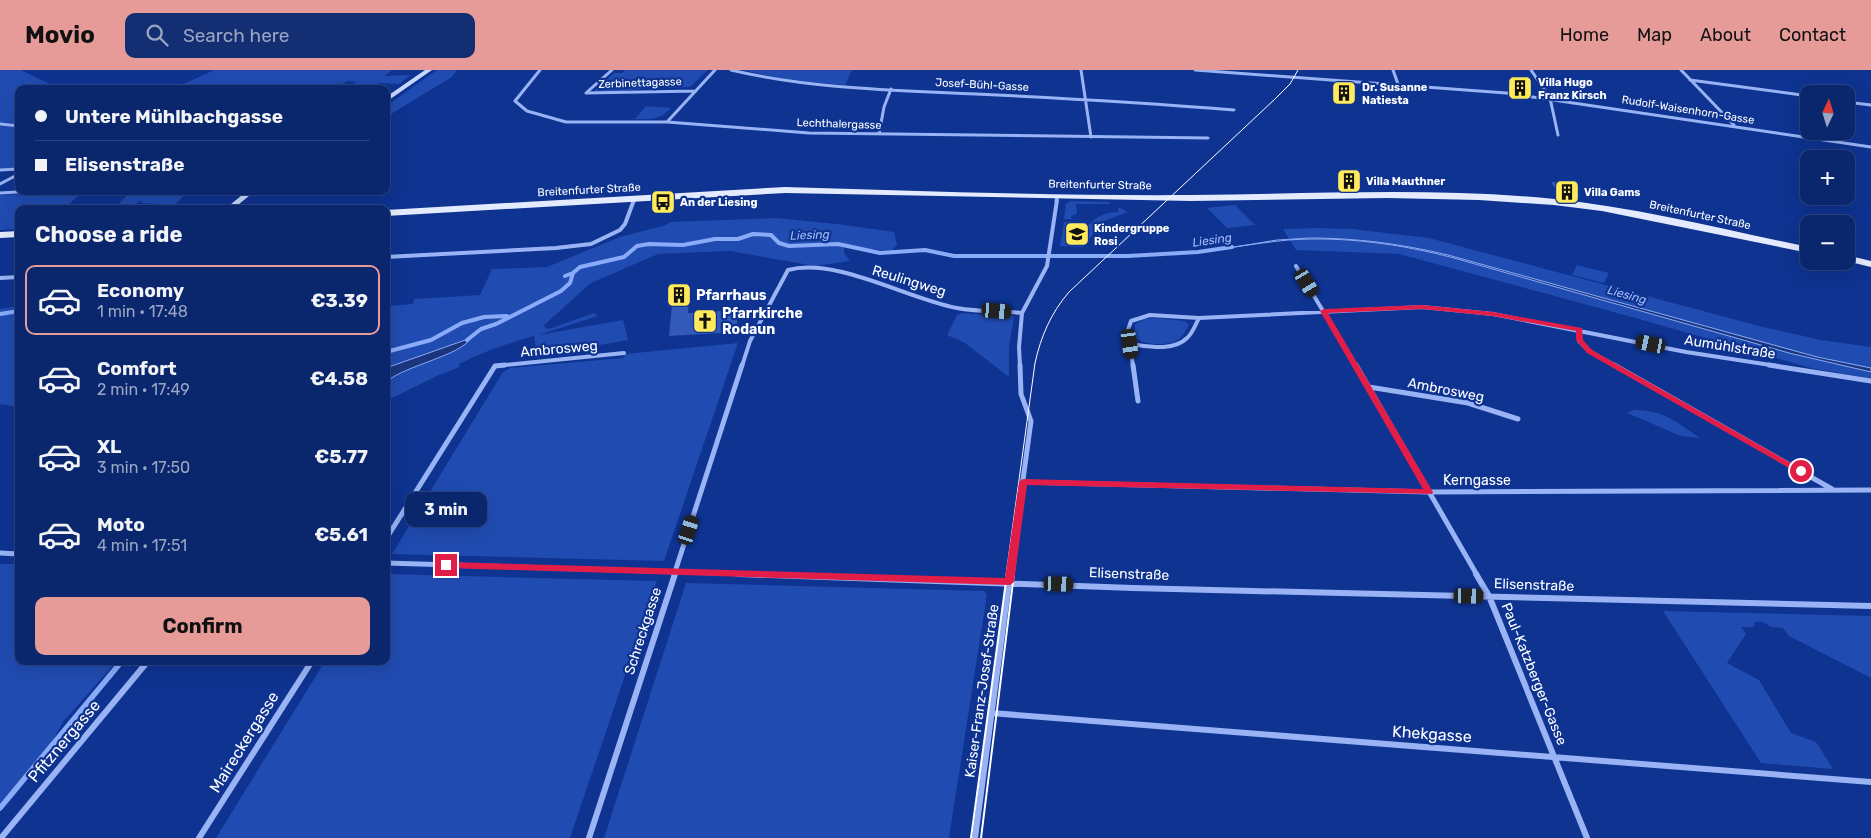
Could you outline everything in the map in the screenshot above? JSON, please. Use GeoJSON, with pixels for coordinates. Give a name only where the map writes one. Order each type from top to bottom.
{"type":"FeatureCollection","features":[{"type":"Feature","properties":{"kind":"main road"},"geometry":{"type":"LineString","coordinates":[[390,97],[429,70]]}},
{"type":"Feature","properties":{"kind":"main road","name":"Breitenfurter Straße"},"geometry":{"type":"LineString","coordinates":[[390,213],[785,190],[1057,197],[1251,199],[1387,195],[1515,198],[1602,208],[1800,248]]}},
{"type":"Feature","properties":{"kind":"main road"},"geometry":{"type":"LineString","coordinates":[[233,205],[247,195]]}},
{"type":"Feature","properties":{"kind":"main road"},"geometry":{"type":"LineString","coordinates":[[0,235],[15,234]]}},
{"type":"Feature","properties":{"kind":"main road"},"geometry":{"type":"LineString","coordinates":[[1855,260],[1871,264]]}},
{"type":"Feature","properties":{"kind":"street","name":"Lechthalergasse"},"geometry":{"type":"LineString","coordinates":[[540,70],[516,99],[519,106],[527,111],[566,122],[667,122],[801,132],[879,134],[1208,138]]}},
{"type":"Feature","properties":{"kind":"street","name":"Zerbinettagasse"},"geometry":{"type":"LineString","coordinates":[[612,70],[586,94],[616,94],[667,89],[696,91]]}},
{"type":"Feature","properties":{"kind":"street"},"geometry":{"type":"LineString","coordinates":[[667,122],[715,70]]}},
{"type":"Feature","properties":{"kind":"street","name":"Josef-Bühl-Gasse"},"geometry":{"type":"LineString","coordinates":[[731,70],[793,83],[1085,98],[1234,110]]}},
{"type":"Feature","properties":{"kind":"street"},"geometry":{"type":"LineString","coordinates":[[1081,70],[1091,137]]}},
{"type":"Feature","properties":{"kind":"street","name":"Rudolf-Waisenhorn-Gasse"},"geometry":{"type":"LineString","coordinates":[[1195,70],[1398,84],[1550,98],[1871,147]]}},
{"type":"Feature","properties":{"kind":"street"},"geometry":{"type":"LineString","coordinates":[[1393,70],[1398,84]]}},
{"type":"Feature","properties":{"kind":"street"},"geometry":{"type":"LineString","coordinates":[[1531,70],[1550,98],[1558,135]]}},
{"type":"Feature","properties":{"kind":"street"},"geometry":{"type":"LineString","coordinates":[[1681,70],[1734,125]]}},
{"type":"Feature","properties":{"kind":"street"},"geometry":{"type":"LineString","coordinates":[[1690,80],[1800,95]]}},
{"type":"Feature","properties":{"kind":"street"},"geometry":{"type":"LineString","coordinates":[[879,134],[884,107],[891,89]]}},
{"type":"Feature","properties":{"kind":"street"},"geometry":{"type":"LineString","coordinates":[[1855,103],[1871,105]]}},
{"type":"Feature","properties":{"kind":"street"},"geometry":{"type":"LineString","coordinates":[[0,124],[15,126]]}},
{"type":"Feature","properties":{"kind":"street"},"geometry":{"type":"LineString","coordinates":[[0,170],[15,169]]}},
{"type":"Feature","properties":{"kind":"street"},"geometry":{"type":"LineString","coordinates":[[0,184],[15,176]]}},
{"type":"Feature","properties":{"kind":"street"},"geometry":{"type":"LineString","coordinates":[[0,193],[15,192]]}},
{"type":"Feature","properties":{"kind":"street","name":"Kaiser-Franz-Josef-Straße"},"geometry":{"type":"LineString","coordinates":[[975,838],[1031,421],[1022,394],[1019,348],[1022,313],[1047,266],[1057,197]]}},
{"type":"Feature","properties":{"kind":"street"},"geometry":{"type":"LineString","coordinates":[[390,257],[556,248],[591,244],[613,235],[626,224],[634,200]]}},
{"type":"Feature","properties":{"kind":"street","name":"Paul-Katzberger-Gasse"},"geometry":{"type":"LineString","coordinates":[[1296,266],[1369,387],[1489,596],[1588,838]]}},
{"type":"Feature","properties":{"kind":"street","name":"Reulingweg"},"geometry":{"type":"LineString","coordinates":[[791,268],[838,272],[958,308],[1022,313]]}},
{"type":"Feature","properties":{"kind":"street","name":"Schreckgasse"},"geometry":{"type":"LineString","coordinates":[[589,838],[750,341],[788,270],[791,268]]}},
{"type":"Feature","properties":{"kind":"street"},"geometry":{"type":"LineString","coordinates":[[0,278],[15,278]]}},
{"type":"Feature","properties":{"kind":"street","name":"Aumühlstraße"},"geometry":{"type":"LineString","coordinates":[[1138,401],[1129,325],[1136,318],[1150,315],[1199,318],[1422,307],[1493,314],[1686,352],[1871,381]]}},
{"type":"Feature","properties":{"kind":"street"},"geometry":{"type":"LineString","coordinates":[[1130,344],[1157,346],[1180,344],[1187,338],[1199,318]]}},
{"type":"Feature","properties":{"kind":"street"},"geometry":{"type":"LineString","coordinates":[[1580,330],[1579,340],[1590,351],[1833,489]]}},
{"type":"Feature","properties":{"kind":"street","name":"Ambrosweg"},"geometry":{"type":"LineString","coordinates":[[390,533],[495,366],[624,353]]}},
{"type":"Feature","properties":{"kind":"street","name":"Ambrosweg"},"geometry":{"type":"LineString","coordinates":[[1369,387],[1468,404],[1518,419]]}},
{"type":"Feature","properties":{"kind":"street","name":"Kerngasse"},"geometry":{"type":"LineString","coordinates":[[1023,482],[1429,492],[1871,490]]}},
{"type":"Feature","properties":{"kind":"street"},"geometry":{"type":"LineString","coordinates":[[0,553],[15,554]]}},
{"type":"Feature","properties":{"kind":"street","name":"Elisenstraße"},"geometry":{"type":"LineString","coordinates":[[390,564],[1010,582],[1133,588],[1871,606]]}},
{"type":"Feature","properties":{"kind":"street","name":"Pfitznergasse"},"geometry":{"type":"LineString","coordinates":[[1,838],[145,665]]}},
{"type":"Feature","properties":{"kind":"street","name":"Maireckergasse"},"geometry":{"type":"LineString","coordinates":[[199,838],[309,665]]}},
{"type":"Feature","properties":{"kind":"street","name":"Khekgasse"},"geometry":{"type":"LineString","coordinates":[[992,714],[1871,782]]}},
{"type":"Feature","properties":{"kind":"shaded area"},"geometry":{"type":"Polygon","coordinates":[[[0,70],[21,70],[52,85],[15,85],[15,124],[0,123],[0,70]]]}},
{"type":"Feature","properties":{"kind":"shaded area"},"geometry":{"type":"Polygon","coordinates":[[[214,70],[392,70],[385,76],[411,75],[399,84],[351,85],[357,82],[348,81],[340,85],[182,85],[214,70]]]}},
{"type":"Feature","properties":{"kind":"shaded area"},"geometry":{"type":"Polygon","coordinates":[[[437,70],[457,70],[452,77],[390,115],[390,103],[437,70]]]}},
{"type":"Feature","properties":{"kind":"shaded area"},"geometry":{"type":"Polygon","coordinates":[[[625,70],[708,70],[690,87],[665,88],[666,85],[621,91],[594,91],[614,73],[622,73],[625,70]]]}},
{"type":"Feature","properties":{"kind":"shaded area"},"geometry":{"type":"Polygon","coordinates":[[[742,70],[852,70],[845,85],[795,81],[742,70]]]}},
{"type":"Feature","properties":{"kind":"shaded area"},"geometry":{"type":"Polygon","coordinates":[[[646,106],[671,108],[658,117],[635,119],[646,106]]]}},
{"type":"Feature","properties":{"kind":"shaded area"},"geometry":{"type":"Polygon","coordinates":[[[0,126],[15,127],[15,168],[0,169],[0,126]]]}},
{"type":"Feature","properties":{"kind":"shaded area"},"geometry":{"type":"Polygon","coordinates":[[[0,195],[79,195],[68,205],[15,205],[15,229],[0,230],[0,195]]]}},
{"type":"Feature","properties":{"kind":"shaded area"},"geometry":{"type":"Polygon","coordinates":[[[127,195],[184,195],[175,205],[141,203],[142,201],[135,205],[118,205],[127,195]]]}},
{"type":"Feature","properties":{"kind":"shaded area"},"geometry":{"type":"Polygon","coordinates":[[[1071,201],[1109,202],[1110,204],[1076,204],[1077,214],[1071,216],[1072,219],[1064,219],[1066,204],[1071,201]]]}},
{"type":"Feature","properties":{"kind":"shaded area"},"geometry":{"type":"Polygon","coordinates":[[[1235,205],[1255,225],[1227,228],[1207,208],[1235,205]]]}},
{"type":"Feature","properties":{"kind":"shaded area"},"geometry":{"type":"Polygon","coordinates":[[[1119,207],[1127,212],[1102,222],[1083,247],[1060,246],[1064,222],[1090,224],[1096,218],[1103,215],[1118,212],[1119,207]]]}},
{"type":"Feature","properties":{"kind":"shaded area"},"geometry":{"type":"Polygon","coordinates":[[[776,218],[837,224],[894,232],[897,245],[891,251],[844,247],[844,253],[850,261],[815,266],[730,251],[658,254],[591,283],[543,326],[549,329],[594,313],[598,316],[538,335],[623,320],[628,340],[537,356],[534,336],[478,355],[459,364],[460,367],[390,399],[390,306],[413,304],[414,299],[480,295],[492,269],[547,267],[620,237],[666,225],[670,222],[776,218]]]}},
{"type":"Feature","properties":{"kind":"shaded area"},"geometry":{"type":"Polygon","coordinates":[[[1283,229],[1352,229],[1429,238],[1763,327],[1821,340],[1871,347],[1871,379],[1811,368],[1399,254],[1296,250],[1283,229]]]}},
{"type":"Feature","properties":{"kind":"shaded area","name":"Liesing"},"geometry":{"type":"Polygon","coordinates":[[[1310,238],[1345,239],[1379,242],[1448,255],[1817,357],[1871,368],[1871,372],[1789,353],[1454,258],[1393,245],[1351,240],[1309,239],[1228,248],[1277,240],[1310,238]]]}},
{"type":"Feature","properties":{"kind":"shaded area"},"geometry":{"type":"Polygon","coordinates":[[[1577,265],[1609,273],[1604,283],[1572,275],[1577,265]]]}},
{"type":"Feature","properties":{"kind":"shaded area"},"geometry":{"type":"Polygon","coordinates":[[[15,307],[15,406],[0,404],[0,309],[15,307]]]}},
{"type":"Feature","properties":{"kind":"shaded area"},"geometry":{"type":"Polygon","coordinates":[[[962,313],[1003,316],[1011,314],[1014,317],[1009,347],[1009,377],[965,343],[947,335],[957,315],[962,313]]]}},
{"type":"Feature","properties":{"kind":"shaded area"},"geometry":{"type":"Polygon","coordinates":[[[1145,319],[1185,321],[1189,325],[1181,337],[1170,343],[1151,343],[1134,338],[1135,324],[1145,319]]]}},
{"type":"Feature","properties":{"kind":"shaded area"},"geometry":{"type":"Polygon","coordinates":[[[471,338],[456,350],[406,370],[390,379],[390,367],[471,338]]]}},
{"type":"Feature","properties":{"kind":"shaded area"},"geometry":{"type":"Polygon","coordinates":[[[738,343],[664,561],[392,554],[503,372],[510,368],[623,358],[625,354],[738,343]]]}},
{"type":"Feature","properties":{"kind":"shaded area"},"geometry":{"type":"Polygon","coordinates":[[[1634,410],[1662,415],[1677,422],[1700,438],[1681,436],[1627,413],[1634,410]]]}},
{"type":"Feature","properties":{"kind":"shaded area"},"geometry":{"type":"Polygon","coordinates":[[[0,564],[15,564],[15,665],[113,665],[63,722],[52,742],[0,803],[0,564]]]}},
{"type":"Feature","properties":{"kind":"shaded area"},"geometry":{"type":"Polygon","coordinates":[[[390,574],[657,581],[570,838],[216,838],[323,665],[390,665],[390,574]]]}},
{"type":"Feature","properties":{"kind":"shaded area"},"geometry":{"type":"Polygon","coordinates":[[[686,583],[984,591],[987,594],[949,838],[604,838],[686,583]]]}},
{"type":"Feature","properties":{"kind":"shaded area"},"geometry":{"type":"Polygon","coordinates":[[[1663,611],[1871,616],[1871,678],[1789,636],[1783,628],[1771,627],[1763,622],[1755,622],[1754,627],[1741,627],[1746,634],[1727,663],[1759,680],[1791,733],[1816,742],[1833,769],[1761,763],[1663,611]]]}},
{"type":"Feature","properties":{"kind":"building","name":"Villa Gams"},"geometry":{"type":"Polygon","coordinates":[[[1551,182],[1569,183],[1578,196],[1561,197],[1551,182]]]}},
{"type":"Feature","properties":{"kind":"building","name":"Pfarrkirche Rodaun"},"geometry":{"type":"Polygon","coordinates":[[[690,285],[688,313],[737,310],[737,332],[669,336],[672,305],[668,306],[670,286],[690,285]]]}},
{"type":"Feature","properties":{"kind":"waterway","name":"Liesing"},"geometry":{"type":"LineString","coordinates":[[573,273],[580,267],[624,257],[637,246],[649,244],[683,245],[715,239],[738,239],[753,234],[771,235],[779,243],[789,246],[838,244],[880,253],[925,250],[954,256],[1128,256],[1198,252],[1232,247]]}},
{"type":"Feature","properties":{"kind":"waterway","name":"Liesing"},"geometry":{"type":"LineString","coordinates":[[467,340],[481,329],[496,324],[561,291],[570,283],[573,273]]}},
{"type":"Feature","properties":{"kind":"waterway","name":"Liesing"},"geometry":{"type":"LineString","coordinates":[[565,276],[573,273]]}},
{"type":"Feature","properties":{"kind":"waterway"},"geometry":{"type":"LineString","coordinates":[[0,314],[15,312]]}},
{"type":"Feature","properties":{"kind":"waterway"},"geometry":{"type":"LineString","coordinates":[[390,351],[431,340],[462,323],[484,317],[507,316]]}},
{"type":"Feature","properties":{"kind":"waterway"},"geometry":{"type":"LineString","coordinates":[[0,808],[119,665]]}},
{"type":"Feature","properties":{"kind":"tram line"},"geometry":{"type":"LineString","coordinates":[[1006,575],[1035,363],[1040,343],[1052,317],[1069,292],[1275,99],[1290,84],[1298,70]]}},
{"type":"Feature","properties":{"kind":"tram line"},"geometry":{"type":"LineString","coordinates":[[1014,575],[1019,536]]}},
{"type":"Feature","properties":{"kind":"tram line"},"geometry":{"type":"LineString","coordinates":[[971,838],[1007,574]]}},
{"type":"Feature","properties":{"kind":"tram line"},"geometry":{"type":"LineString","coordinates":[[981,838],[1014,574]]}},
{"type":"Feature","properties":{"kind":"place","name":"Villa Hugo Franz Kirsch"},"geometry":{"type":"Point","coordinates":[1520,88]}},
{"type":"Feature","properties":{"kind":"place","name":"Dr. Susanne Natiesta"},"geometry":{"type":"Point","coordinates":[1344,93]}},
{"type":"Feature","properties":{"kind":"place","name":"Villa Mauthner"},"geometry":{"type":"Point","coordinates":[1349,181]}},
{"type":"Feature","properties":{"kind":"place","name":"Villa Gams"},"geometry":{"type":"Point","coordinates":[1567,192]}},
{"type":"Feature","properties":{"kind":"place","name":"An der Liesing"},"geometry":{"type":"Point","coordinates":[663,202]}},
{"type":"Feature","properties":{"kind":"place","name":"Kindergruppe Rosi"},"geometry":{"type":"Point","coordinates":[1077,234]}},
{"type":"Feature","properties":{"kind":"place","name":"Pfarrhaus"},"geometry":{"type":"Point","coordinates":[679,295]}},
{"type":"Feature","properties":{"kind":"place","name":"Pfarrkirche Rodaun"},"geometry":{"type":"Point","coordinates":[705,321]}},
{"type":"Feature","properties":{"kind":"route"},"geometry":{"type":"LineString","coordinates":[[446,565],[1010,582],[1023,482],[1429,492],[1324,311],[1422,307],[1493,314],[1580,330],[1579,340],[1590,351],[1801,471]]}}]}
